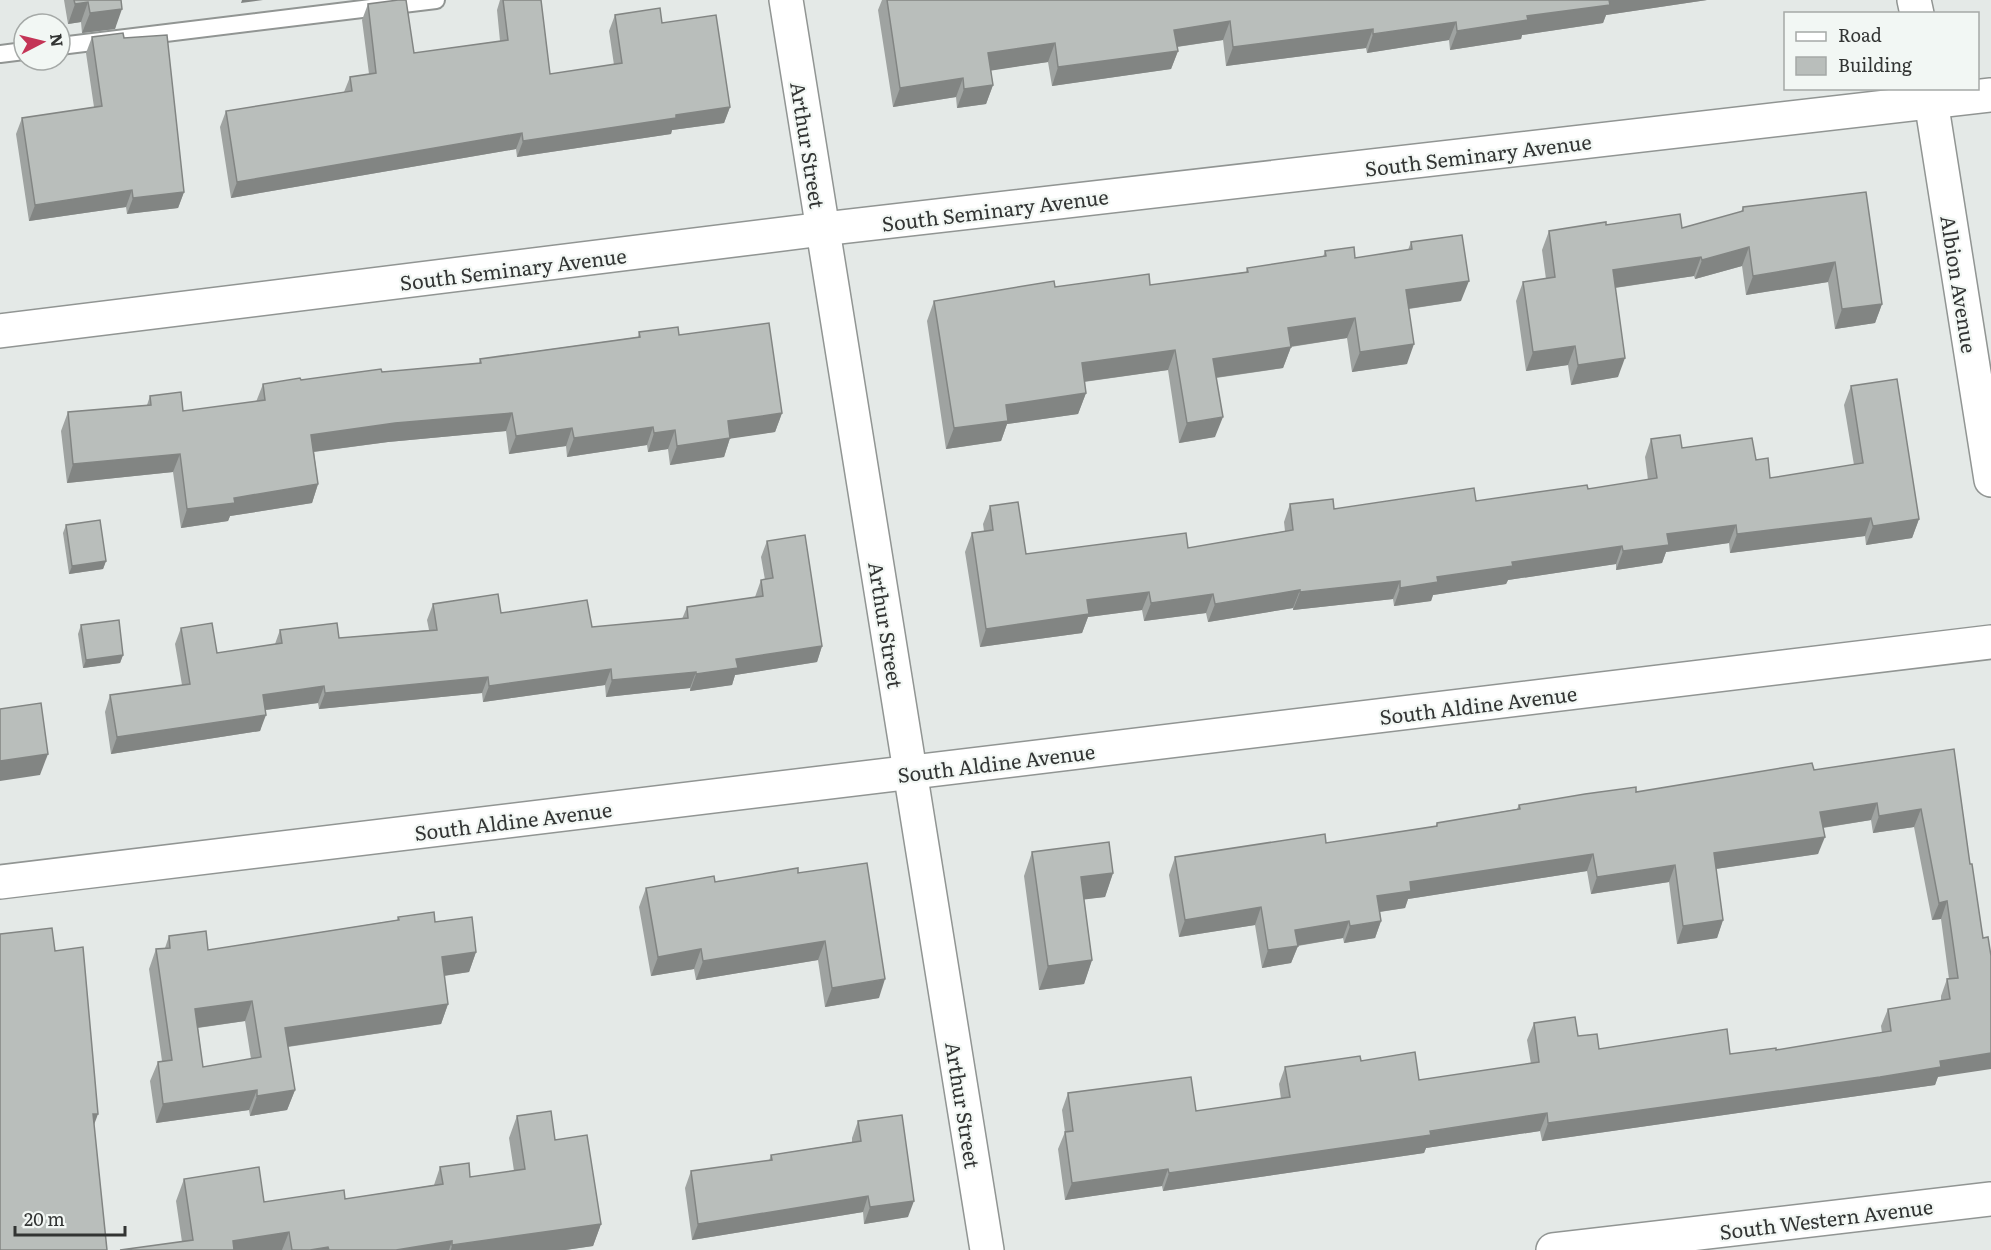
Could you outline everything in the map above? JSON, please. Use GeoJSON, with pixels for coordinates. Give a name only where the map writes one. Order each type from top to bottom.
{"type":"FeatureCollection","features":[{"type":"Feature","properties":{"kind":"street","name":"Arthur Street"},"geometry":{"type":"LineString","coordinates":[[786,0],[987,1250]]}},
{"type":"Feature","properties":{"kind":"street","name":"South Seminary Avenue"},"geometry":{"type":"LineString","coordinates":[[0,331],[1930,95],[1991,95]]}},
{"type":"Feature","properties":{"kind":"street","name":"Albion Avenue"},"geometry":{"type":"LineString","coordinates":[[1930,95],[1991,480]]}},
{"type":"Feature","properties":{"kind":"street","name":"South Aldine Avenue"},"geometry":{"type":"LineString","coordinates":[[0,882],[1991,642]]}},
{"type":"Feature","properties":{"kind":"street","name":"South Western Avenue"},"geometry":{"type":"LineString","coordinates":[[1553,1250],[1991,1199]]}},
{"type":"Feature","properties":{"kind":"lane"},"geometry":{"type":"LineString","coordinates":[[72,45],[436,0]]}},
{"type":"Feature","properties":{"kind":"building"},"geometry":{"type":"Polygon","coordinates":[[[74,0],[121,0],[122,9],[90,13],[88,2],[75,4],[74,0]]]}},
{"type":"Feature","properties":{"kind":"building"},"geometry":{"type":"Polygon","coordinates":[[[406,0],[414,53],[508,40],[503,0],[541,0],[550,74],[622,63],[615,15],[660,8],[662,23],[716,15],[730,107],[676,115],[676,118],[523,141],[522,133],[237,182],[226,111],[352,91],[350,77],[376,73],[368,4],[406,0]]]}},
{"type":"Feature","properties":{"kind":"building"},"geometry":{"type":"Polygon","coordinates":[[[887,0],[1609,0],[1610,5],[1527,16],[1528,20],[1457,31],[1456,22],[1373,34],[1373,29],[1233,47],[1230,21],[1174,30],[1178,51],[1058,67],[1055,43],[988,53],[993,85],[964,89],[963,78],[900,88],[887,0]]]}},
{"type":"Feature","properties":{"kind":"building"},"geometry":{"type":"Polygon","coordinates":[[[123,33],[124,38],[167,35],[184,192],[133,198],[132,190],[35,205],[22,118],[102,106],[92,37],[123,33]]]}},
{"type":"Feature","properties":{"kind":"building"},"geometry":{"type":"Polygon","coordinates":[[[1866,192],[1882,304],[1842,309],[1835,262],[1753,276],[1749,247],[1702,260],[1701,257],[1613,270],[1625,358],[1578,365],[1575,346],[1533,352],[1523,282],[1555,277],[1549,231],[1680,214],[1682,228],[1743,211],[1743,207],[1866,192]]]}},
{"type":"Feature","properties":{"kind":"building"},"geometry":{"type":"Polygon","coordinates":[[[1462,235],[1469,281],[1406,290],[1414,344],[1360,352],[1355,318],[1288,328],[1291,347],[1213,359],[1223,417],[1187,423],[1175,350],[1082,363],[1086,393],[1006,405],[1008,421],[954,428],[934,301],[1054,281],[1055,287],[1149,274],[1150,285],[1248,272],[1247,268],[1326,256],[1325,251],[1354,247],[1355,258],[1412,249],[1411,242],[1462,235]]]}},
{"type":"Feature","properties":{"kind":"building"},"geometry":{"type":"Polygon","coordinates":[[[769,323],[782,413],[728,421],[730,438],[677,446],[675,430],[654,433],[653,427],[574,438],[572,428],[516,436],[512,413],[395,423],[311,435],[318,484],[234,498],[235,503],[187,509],[180,454],[73,464],[68,412],[151,405],[150,396],[181,392],[183,411],[265,400],[263,384],[300,378],[301,380],[381,369],[382,372],[481,363],[480,359],[640,337],[639,332],[678,327],[679,335],[769,323]]]}},
{"type":"Feature","properties":{"kind":"building"},"geometry":{"type":"Polygon","coordinates":[[[1897,379],[1919,519],[1873,526],[1871,518],[1737,534],[1736,525],[1667,534],[1669,545],[1623,551],[1622,546],[1512,562],[1513,566],[1437,577],[1438,582],[1400,588],[1400,581],[1300,592],[1300,590],[1215,604],[1213,594],[1151,603],[1149,592],[1087,600],[1089,614],[986,629],[972,533],[993,530],[990,506],[1018,502],[1026,554],[1186,533],[1188,548],[1293,530],[1290,504],[1333,499],[1334,509],[1474,488],[1476,501],[1587,485],[1588,489],[1657,478],[1651,439],[1680,435],[1682,448],[1752,438],[1756,460],[1768,458],[1770,478],[1863,463],[1851,386],[1897,379]]]}},
{"type":"Feature","properties":{"kind":"building"},"geometry":{"type":"Polygon","coordinates":[[[100,520],[106,561],[72,566],[66,525],[100,520]]]}},
{"type":"Feature","properties":{"kind":"building"},"geometry":{"type":"Polygon","coordinates":[[[805,535],[822,646],[736,659],[738,668],[696,674],[696,672],[612,680],[611,669],[489,686],[488,677],[325,693],[324,686],[263,695],[266,715],[117,737],[110,695],[190,684],[181,628],[212,623],[217,653],[282,643],[280,630],[337,623],[339,638],[437,630],[433,604],[498,594],[501,613],[587,600],[592,627],[688,618],[687,607],[763,596],[761,580],[773,578],[767,541],[805,535]]]}},
{"type":"Feature","properties":{"kind":"building"},"geometry":{"type":"Polygon","coordinates":[[[119,620],[123,655],[86,660],[81,625],[119,620]]]}},
{"type":"Feature","properties":{"kind":"building"},"geometry":{"type":"Polygon","coordinates":[[[41,703],[48,754],[0,761],[0,709],[41,703]]]}},
{"type":"Feature","properties":{"kind":"building"},"geometry":{"type":"Polygon","coordinates":[[[1954,749],[1983,938],[1988,937],[1991,956],[1991,1053],[1940,1061],[1941,1067],[1880,1077],[1548,1123],[1547,1113],[1430,1131],[1431,1135],[1169,1173],[1168,1169],[1072,1183],[1065,1132],[1073,1131],[1068,1093],[1191,1077],[1196,1111],[1290,1097],[1285,1067],[1360,1056],[1361,1061],[1415,1052],[1419,1080],[1539,1062],[1534,1023],[1575,1017],[1578,1036],[1597,1034],[1599,1049],[1727,1029],[1730,1054],[1776,1048],[1776,1050],[1891,1031],[1888,1009],[1950,999],[1947,979],[1958,978],[1947,901],[1939,903],[1921,809],[1879,816],[1877,803],[1820,812],[1825,837],[1714,853],[1723,920],[1683,926],[1675,865],[1597,877],[1593,854],[1410,882],[1411,891],[1377,896],[1381,921],[1350,926],[1349,921],[1295,930],[1298,946],[1268,950],[1261,907],[1185,920],[1175,857],[1325,834],[1326,843],[1437,826],[1437,823],[1520,809],[1519,805],[1585,794],[1636,787],[1636,792],[1812,763],[1814,770],[1954,749]]]}},
{"type":"Feature","properties":{"kind":"building"},"geometry":{"type":"Polygon","coordinates":[[[1109,842],[1113,873],[1081,877],[1092,960],[1048,966],[1032,852],[1109,842]]]}},
{"type":"Feature","properties":{"kind":"building"},"geometry":{"type":"Polygon","coordinates":[[[867,863],[885,979],[832,988],[825,941],[703,961],[701,949],[658,957],[646,888],[714,876],[715,882],[798,868],[798,873],[867,863]]]}},
{"type":"Feature","properties":{"kind":"building"},"geometry":{"type":"Polygon","coordinates":[[[434,912],[435,922],[472,917],[476,952],[442,957],[448,1004],[285,1028],[295,1090],[257,1096],[257,1090],[163,1104],[158,1062],[172,1060],[156,949],[170,948],[169,936],[206,931],[208,950],[399,920],[398,917],[434,912]],[[252,1001],[195,1009],[203,1067],[261,1057],[252,1001]]]}},
{"type":"Feature","properties":{"kind":"building"},"geometry":{"type":"Polygon","coordinates":[[[52,928],[55,951],[83,947],[98,1114],[93,1114],[107,1250],[0,1250],[0,934],[52,928]]]}},
{"type":"Feature","properties":{"kind":"building"},"geometry":{"type":"Polygon","coordinates":[[[551,1111],[555,1140],[587,1135],[601,1224],[452,1245],[452,1241],[396,1250],[329,1250],[328,1247],[292,1250],[289,1232],[233,1241],[234,1250],[120,1250],[193,1240],[184,1179],[259,1167],[264,1202],[344,1190],[345,1199],[443,1184],[440,1167],[469,1163],[470,1177],[525,1169],[517,1116],[551,1111]]]}},
{"type":"Feature","properties":{"kind":"building"},"geometry":{"type":"Polygon","coordinates":[[[902,1115],[914,1201],[870,1207],[868,1196],[698,1224],[691,1171],[772,1160],[771,1155],[861,1141],[858,1121],[902,1115]]]}}]}
